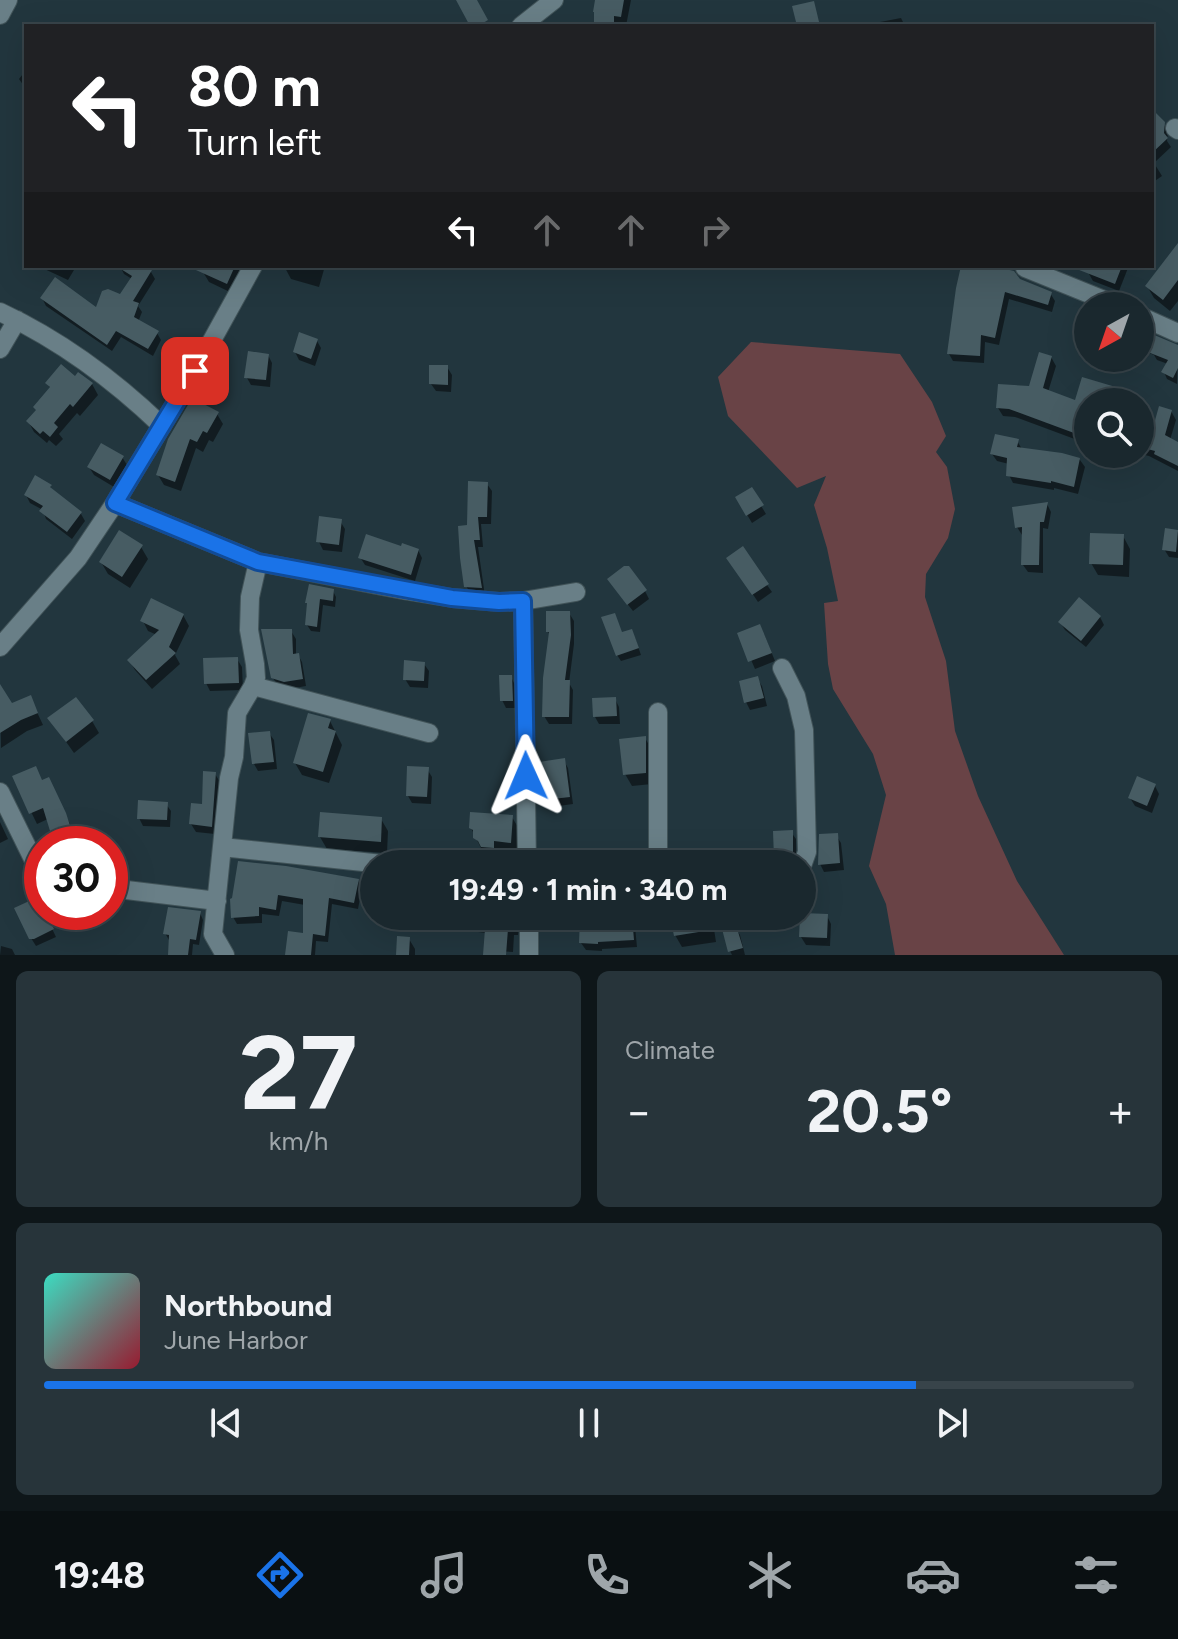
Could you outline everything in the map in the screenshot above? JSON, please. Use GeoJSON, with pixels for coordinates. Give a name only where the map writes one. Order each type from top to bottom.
{"type":"FeatureCollection","features":[{"type":"Feature","properties":{"kind":"street"},"geometry":{"type":"LineString","coordinates":[[0,15],[8,0]]}},
{"type":"Feature","properties":{"kind":"street"},"geometry":{"type":"LineString","coordinates":[[524,24],[554,0]]}},
{"type":"Feature","properties":{"kind":"street"},"geometry":{"type":"LineString","coordinates":[[0,647],[78,558],[115,503],[195,371],[252,268]]}},
{"type":"Feature","properties":{"kind":"street"},"geometry":{"type":"LineString","coordinates":[[1025,268],[1084,292]]}},
{"type":"Feature","properties":{"kind":"street"},"geometry":{"type":"LineString","coordinates":[[0,312],[78,357],[136,401],[162,426]]}},
{"type":"Feature","properties":{"kind":"street"},"geometry":{"type":"LineString","coordinates":[[0,349],[17,320]]}},
{"type":"Feature","properties":{"kind":"street"},"geometry":{"type":"LineString","coordinates":[[1154,322],[1178,333]]}},
{"type":"Feature","properties":{"kind":"street"},"geometry":{"type":"LineString","coordinates":[[115,503],[258,562],[452,598],[523,601],[576,592]]}},
{"type":"Feature","properties":{"kind":"street"},"geometry":{"type":"LineString","coordinates":[[225,955],[213,934],[237,713],[256,678],[249,630],[250,597],[258,562]]}},
{"type":"Feature","properties":{"kind":"street"},"geometry":{"type":"LineString","coordinates":[[523,601],[527,850]]}},
{"type":"Feature","properties":{"kind":"street"},"geometry":{"type":"LineString","coordinates":[[782,668],[796,696],[804,730],[807,850]]}},
{"type":"Feature","properties":{"kind":"street"},"geometry":{"type":"LineString","coordinates":[[253,686],[429,733]]}},
{"type":"Feature","properties":{"kind":"street"},"geometry":{"type":"LineString","coordinates":[[658,712],[658,850]]}},
{"type":"Feature","properties":{"kind":"street"},"geometry":{"type":"LineString","coordinates":[[0,792],[24,841]]}},
{"type":"Feature","properties":{"kind":"street"},"geometry":{"type":"LineString","coordinates":[[222,847],[360,862]]}},
{"type":"Feature","properties":{"kind":"street"},"geometry":{"type":"LineString","coordinates":[[128,890],[217,901]]}},
{"type":"Feature","properties":{"kind":"street"},"geometry":{"type":"LineString","coordinates":[[529,930],[529,955]]}},
{"type":"Feature","properties":{"kind":"shaded area"},"geometry":{"type":"Polygon","coordinates":[[[751,342],[900,354],[932,402],[946,436],[936,452],[947,467],[955,509],[948,538],[926,574],[925,597],[946,661],[955,731],[978,796],[1017,881],[1064,955],[895,955],[886,904],[869,866],[886,795],[873,754],[833,689],[828,664],[824,603],[838,601],[814,505],[826,476],[797,488],[728,416],[718,377],[751,342]]]}},
{"type":"Feature","properties":{"kind":"building"},"geometry":{"type":"Polygon","coordinates":[[[456,0],[477,0],[488,20],[481,24],[469,24],[456,0]]]}},
{"type":"Feature","properties":{"kind":"building"},"geometry":{"type":"Polygon","coordinates":[[[595,0],[624,0],[621,17],[614,16],[614,24],[594,24],[595,0]]]}},
{"type":"Feature","properties":{"kind":"building"},"geometry":{"type":"Polygon","coordinates":[[[814,1],[820,24],[796,24],[792,6],[814,1]]]}},
{"type":"Feature","properties":{"kind":"building"},"geometry":{"type":"Polygon","coordinates":[[[1154,111],[1165,122],[1164,133],[1168,138],[1154,151],[1154,111]]]}},
{"type":"Feature","properties":{"kind":"building"},"geometry":{"type":"Polygon","coordinates":[[[1178,243],[1178,280],[1163,300],[1145,286],[1178,243]]]}},
{"type":"Feature","properties":{"kind":"building"},"geometry":{"type":"Polygon","coordinates":[[[119,268],[152,270],[133,301],[139,303],[134,317],[159,331],[148,349],[116,331],[107,345],[40,298],[55,277],[96,307],[102,291],[108,289],[120,294],[132,276],[119,268]]]}},
{"type":"Feature","properties":{"kind":"building"},"geometry":{"type":"Polygon","coordinates":[[[191,268],[234,268],[227,284],[191,268]]]}},
{"type":"Feature","properties":{"kind":"building"},"geometry":{"type":"Polygon","coordinates":[[[961,268],[1001,268],[1014,271],[1020,279],[1052,292],[1048,305],[1005,292],[995,338],[981,335],[980,356],[947,354],[961,268]]]}},
{"type":"Feature","properties":{"kind":"building"},"geometry":{"type":"Polygon","coordinates":[[[1074,268],[1121,268],[1115,284],[1074,268]]]}},
{"type":"Feature","properties":{"kind":"building"},"geometry":{"type":"Polygon","coordinates":[[[299,332],[318,339],[311,359],[293,352],[299,332]]]}},
{"type":"Feature","properties":{"kind":"building"},"geometry":{"type":"Polygon","coordinates":[[[1154,335],[1178,345],[1178,368],[1173,378],[1161,372],[1168,360],[1154,354],[1154,335]]]}},
{"type":"Feature","properties":{"kind":"building"},"geometry":{"type":"Polygon","coordinates":[[[248,351],[269,354],[266,380],[244,378],[248,351]]]}},
{"type":"Feature","properties":{"kind":"building"},"geometry":{"type":"Polygon","coordinates":[[[1039,352],[1052,356],[1043,388],[1074,400],[1074,433],[1009,409],[996,408],[998,384],[1029,386],[1039,352]]]}},
{"type":"Feature","properties":{"kind":"building"},"geometry":{"type":"Polygon","coordinates":[[[61,364],[75,376],[78,372],[93,383],[73,407],[70,404],[54,423],[58,427],[50,437],[43,431],[40,434],[26,421],[50,387],[45,383],[61,364]]]}},
{"type":"Feature","properties":{"kind":"building"},"geometry":{"type":"Polygon","coordinates":[[[429,365],[448,365],[448,385],[429,384],[429,365]]]}},
{"type":"Feature","properties":{"kind":"building"},"geometry":{"type":"Polygon","coordinates":[[[1082,377],[1119,388],[1079,388],[1082,377]]]}},
{"type":"Feature","properties":{"kind":"building"},"geometry":{"type":"Polygon","coordinates":[[[192,398],[219,412],[207,433],[203,431],[197,442],[190,439],[175,482],[156,475],[168,439],[192,398]]]}},
{"type":"Feature","properties":{"kind":"building"},"geometry":{"type":"Polygon","coordinates":[[[1159,406],[1172,410],[1165,435],[1178,442],[1178,466],[1154,454],[1154,424],[1159,406]]]}},
{"type":"Feature","properties":{"kind":"building"},"geometry":{"type":"Polygon","coordinates":[[[995,434],[1019,439],[1017,447],[1074,456],[1074,468],[1078,468],[1074,487],[1006,476],[1007,458],[990,454],[995,434]]]}},
{"type":"Feature","properties":{"kind":"building"},"geometry":{"type":"Polygon","coordinates":[[[101,443],[124,456],[110,480],[87,467],[101,443]]]}},
{"type":"Feature","properties":{"kind":"building"},"geometry":{"type":"Polygon","coordinates":[[[35,475],[52,485],[50,487],[82,512],[67,532],[39,511],[43,506],[24,495],[35,475]]]}},
{"type":"Feature","properties":{"kind":"building"},"geometry":{"type":"Polygon","coordinates":[[[468,481],[488,482],[487,517],[478,517],[480,540],[474,540],[482,588],[464,587],[460,558],[458,526],[467,525],[468,481]]]}},
{"type":"Feature","properties":{"kind":"building"},"geometry":{"type":"Polygon","coordinates":[[[752,487],[764,505],[746,516],[735,497],[752,487]]]}},
{"type":"Feature","properties":{"kind":"building"},"geometry":{"type":"Polygon","coordinates":[[[1048,502],[1044,522],[1040,522],[1039,565],[1021,565],[1022,527],[1015,528],[1012,507],[1048,502]]]}},
{"type":"Feature","properties":{"kind":"building"},"geometry":{"type":"Polygon","coordinates":[[[319,516],[342,519],[339,545],[316,542],[319,516]]]}},
{"type":"Feature","properties":{"kind":"building"},"geometry":{"type":"Polygon","coordinates":[[[1165,528],[1178,530],[1176,552],[1162,550],[1165,528]]]}},
{"type":"Feature","properties":{"kind":"building"},"geometry":{"type":"Polygon","coordinates":[[[119,530],[143,545],[122,577],[99,562],[119,530]]]}},
{"type":"Feature","properties":{"kind":"building"},"geometry":{"type":"Polygon","coordinates":[[[1090,533],[1124,534],[1123,565],[1089,564],[1090,533]]]}},
{"type":"Feature","properties":{"kind":"building"},"geometry":{"type":"Polygon","coordinates":[[[366,534],[419,549],[411,575],[358,558],[366,534]]]}},
{"type":"Feature","properties":{"kind":"building"},"geometry":{"type":"Polygon","coordinates":[[[743,546],[769,584],[752,595],[726,558],[743,546]]]}},
{"type":"Feature","properties":{"kind":"building"},"geometry":{"type":"Polygon","coordinates":[[[624,566],[629,566],[647,590],[627,605],[607,579],[624,566]]]}},
{"type":"Feature","properties":{"kind":"building"},"geometry":{"type":"Polygon","coordinates":[[[309,584],[334,589],[333,601],[320,599],[317,627],[305,625],[309,584]]]}},
{"type":"Feature","properties":{"kind":"building"},"geometry":{"type":"Polygon","coordinates":[[[1079,597],[1101,616],[1081,641],[1058,622],[1079,597]]]}},
{"type":"Feature","properties":{"kind":"building"},"geometry":{"type":"Polygon","coordinates":[[[151,598],[184,614],[169,647],[176,653],[146,680],[127,660],[159,630],[140,621],[151,598]]]}},
{"type":"Feature","properties":{"kind":"building"},"geometry":{"type":"Polygon","coordinates":[[[546,611],[570,611],[571,635],[565,680],[570,680],[569,717],[542,717],[549,632],[546,632],[546,611]]]}},
{"type":"Feature","properties":{"kind":"building"},"geometry":{"type":"Polygon","coordinates":[[[615,613],[622,632],[632,629],[639,648],[616,656],[601,617],[615,613]]]}},
{"type":"Feature","properties":{"kind":"building"},"geometry":{"type":"Polygon","coordinates":[[[760,624],[772,653],[748,662],[737,633],[760,624]]]}},
{"type":"Feature","properties":{"kind":"building"},"geometry":{"type":"Polygon","coordinates":[[[261,629],[292,629],[293,654],[299,653],[303,679],[284,682],[271,678],[261,629]]]}},
{"type":"Feature","properties":{"kind":"building"},"geometry":{"type":"Polygon","coordinates":[[[238,657],[239,683],[204,684],[203,658],[238,657]]]}},
{"type":"Feature","properties":{"kind":"building"},"geometry":{"type":"Polygon","coordinates":[[[404,660],[425,662],[424,681],[403,680],[404,660]]]}},
{"type":"Feature","properties":{"kind":"building"},"geometry":{"type":"Polygon","coordinates":[[[499,675],[512,675],[513,701],[500,701],[499,675]]]}},
{"type":"Feature","properties":{"kind":"building"},"geometry":{"type":"Polygon","coordinates":[[[758,676],[764,698],[744,703],[739,681],[758,676]]]}},
{"type":"Feature","properties":{"kind":"building"},"geometry":{"type":"Polygon","coordinates":[[[0,684],[12,703],[31,695],[38,713],[0,733],[0,684]]]}},
{"type":"Feature","properties":{"kind":"building"},"geometry":{"type":"Polygon","coordinates":[[[76,697],[94,720],[66,742],[47,718],[76,697]]]}},
{"type":"Feature","properties":{"kind":"building"},"geometry":{"type":"Polygon","coordinates":[[[616,697],[617,716],[593,717],[592,698],[616,697]]]}},
{"type":"Feature","properties":{"kind":"building"},"geometry":{"type":"Polygon","coordinates":[[[308,713],[331,719],[328,728],[336,731],[323,772],[293,763],[308,713]]]}},
{"type":"Feature","properties":{"kind":"building"},"geometry":{"type":"Polygon","coordinates":[[[270,731],[274,762],[252,764],[248,733],[270,731]]]}},
{"type":"Feature","properties":{"kind":"building"},"geometry":{"type":"Polygon","coordinates":[[[646,736],[646,773],[623,775],[619,739],[646,736]]]}},
{"type":"Feature","properties":{"kind":"building"},"geometry":{"type":"Polygon","coordinates":[[[565,758],[570,797],[544,800],[539,762],[565,758]]]}},
{"type":"Feature","properties":{"kind":"building"},"geometry":{"type":"Polygon","coordinates":[[[36,766],[42,780],[49,777],[70,826],[48,826],[43,808],[29,814],[12,776],[36,766]]]}},
{"type":"Feature","properties":{"kind":"building"},"geometry":{"type":"Polygon","coordinates":[[[407,766],[429,767],[427,797],[406,796],[407,766]]]}},
{"type":"Feature","properties":{"kind":"building"},"geometry":{"type":"Polygon","coordinates":[[[203,771],[216,772],[212,827],[189,824],[191,803],[202,804],[203,771]]]}},
{"type":"Feature","properties":{"kind":"building"},"geometry":{"type":"Polygon","coordinates":[[[1137,776],[1156,784],[1147,806],[1128,798],[1137,776]]]}},
{"type":"Feature","properties":{"kind":"building"},"geometry":{"type":"Polygon","coordinates":[[[138,800],[168,802],[167,820],[137,819],[138,800]]]}},
{"type":"Feature","properties":{"kind":"building"},"geometry":{"type":"Polygon","coordinates":[[[320,812],[382,817],[381,842],[318,837],[320,812]]]}},
{"type":"Feature","properties":{"kind":"building"},"geometry":{"type":"Polygon","coordinates":[[[470,812],[513,815],[511,843],[494,841],[494,848],[481,847],[469,828],[470,812]]]}},
{"type":"Feature","properties":{"kind":"building"},"geometry":{"type":"Polygon","coordinates":[[[793,830],[793,850],[774,850],[773,831],[793,830]]]}},
{"type":"Feature","properties":{"kind":"building"},"geometry":{"type":"Polygon","coordinates":[[[838,833],[840,863],[818,865],[819,834],[838,833]]]}},
{"type":"Feature","properties":{"kind":"building"},"geometry":{"type":"Polygon","coordinates":[[[238,861],[359,879],[354,903],[329,898],[325,936],[313,934],[311,955],[285,955],[288,931],[303,933],[303,899],[278,895],[276,910],[259,907],[259,916],[231,918],[230,899],[238,861]]]}},
{"type":"Feature","properties":{"kind":"building"},"geometry":{"type":"Polygon","coordinates":[[[24,903],[24,929],[14,908],[24,903]]]}},
{"type":"Feature","properties":{"kind":"building"},"geometry":{"type":"Polygon","coordinates":[[[168,907],[201,911],[196,940],[190,939],[188,955],[168,955],[169,935],[163,934],[168,907]]]}},
{"type":"Feature","properties":{"kind":"building"},"geometry":{"type":"Polygon","coordinates":[[[816,914],[828,914],[827,938],[799,937],[799,930],[816,930],[816,914]]]}},
{"type":"Feature","properties":{"kind":"building"},"geometry":{"type":"Polygon","coordinates":[[[25,930],[52,930],[34,939],[29,939],[25,930]]]}},
{"type":"Feature","properties":{"kind":"building"},"geometry":{"type":"Polygon","coordinates":[[[485,930],[508,930],[506,955],[483,955],[485,930]]]}},
{"type":"Feature","properties":{"kind":"building"},"geometry":{"type":"Polygon","coordinates":[[[580,930],[633,930],[634,940],[579,943],[580,930]]]}},
{"type":"Feature","properties":{"kind":"building"},"geometry":{"type":"Polygon","coordinates":[[[673,930],[711,930],[674,936],[673,930]]]}},
{"type":"Feature","properties":{"kind":"building"},"geometry":{"type":"Polygon","coordinates":[[[722,930],[738,930],[743,948],[728,952],[722,930]]]}},
{"type":"Feature","properties":{"kind":"building"},"geometry":{"type":"Polygon","coordinates":[[[397,936],[410,937],[409,955],[396,955],[397,936]]]}},
{"type":"Feature","properties":{"kind":"route"},"geometry":{"type":"LineString","coordinates":[[195,371],[115,503],[258,562],[452,598],[523,601],[526,776]]}}]}
